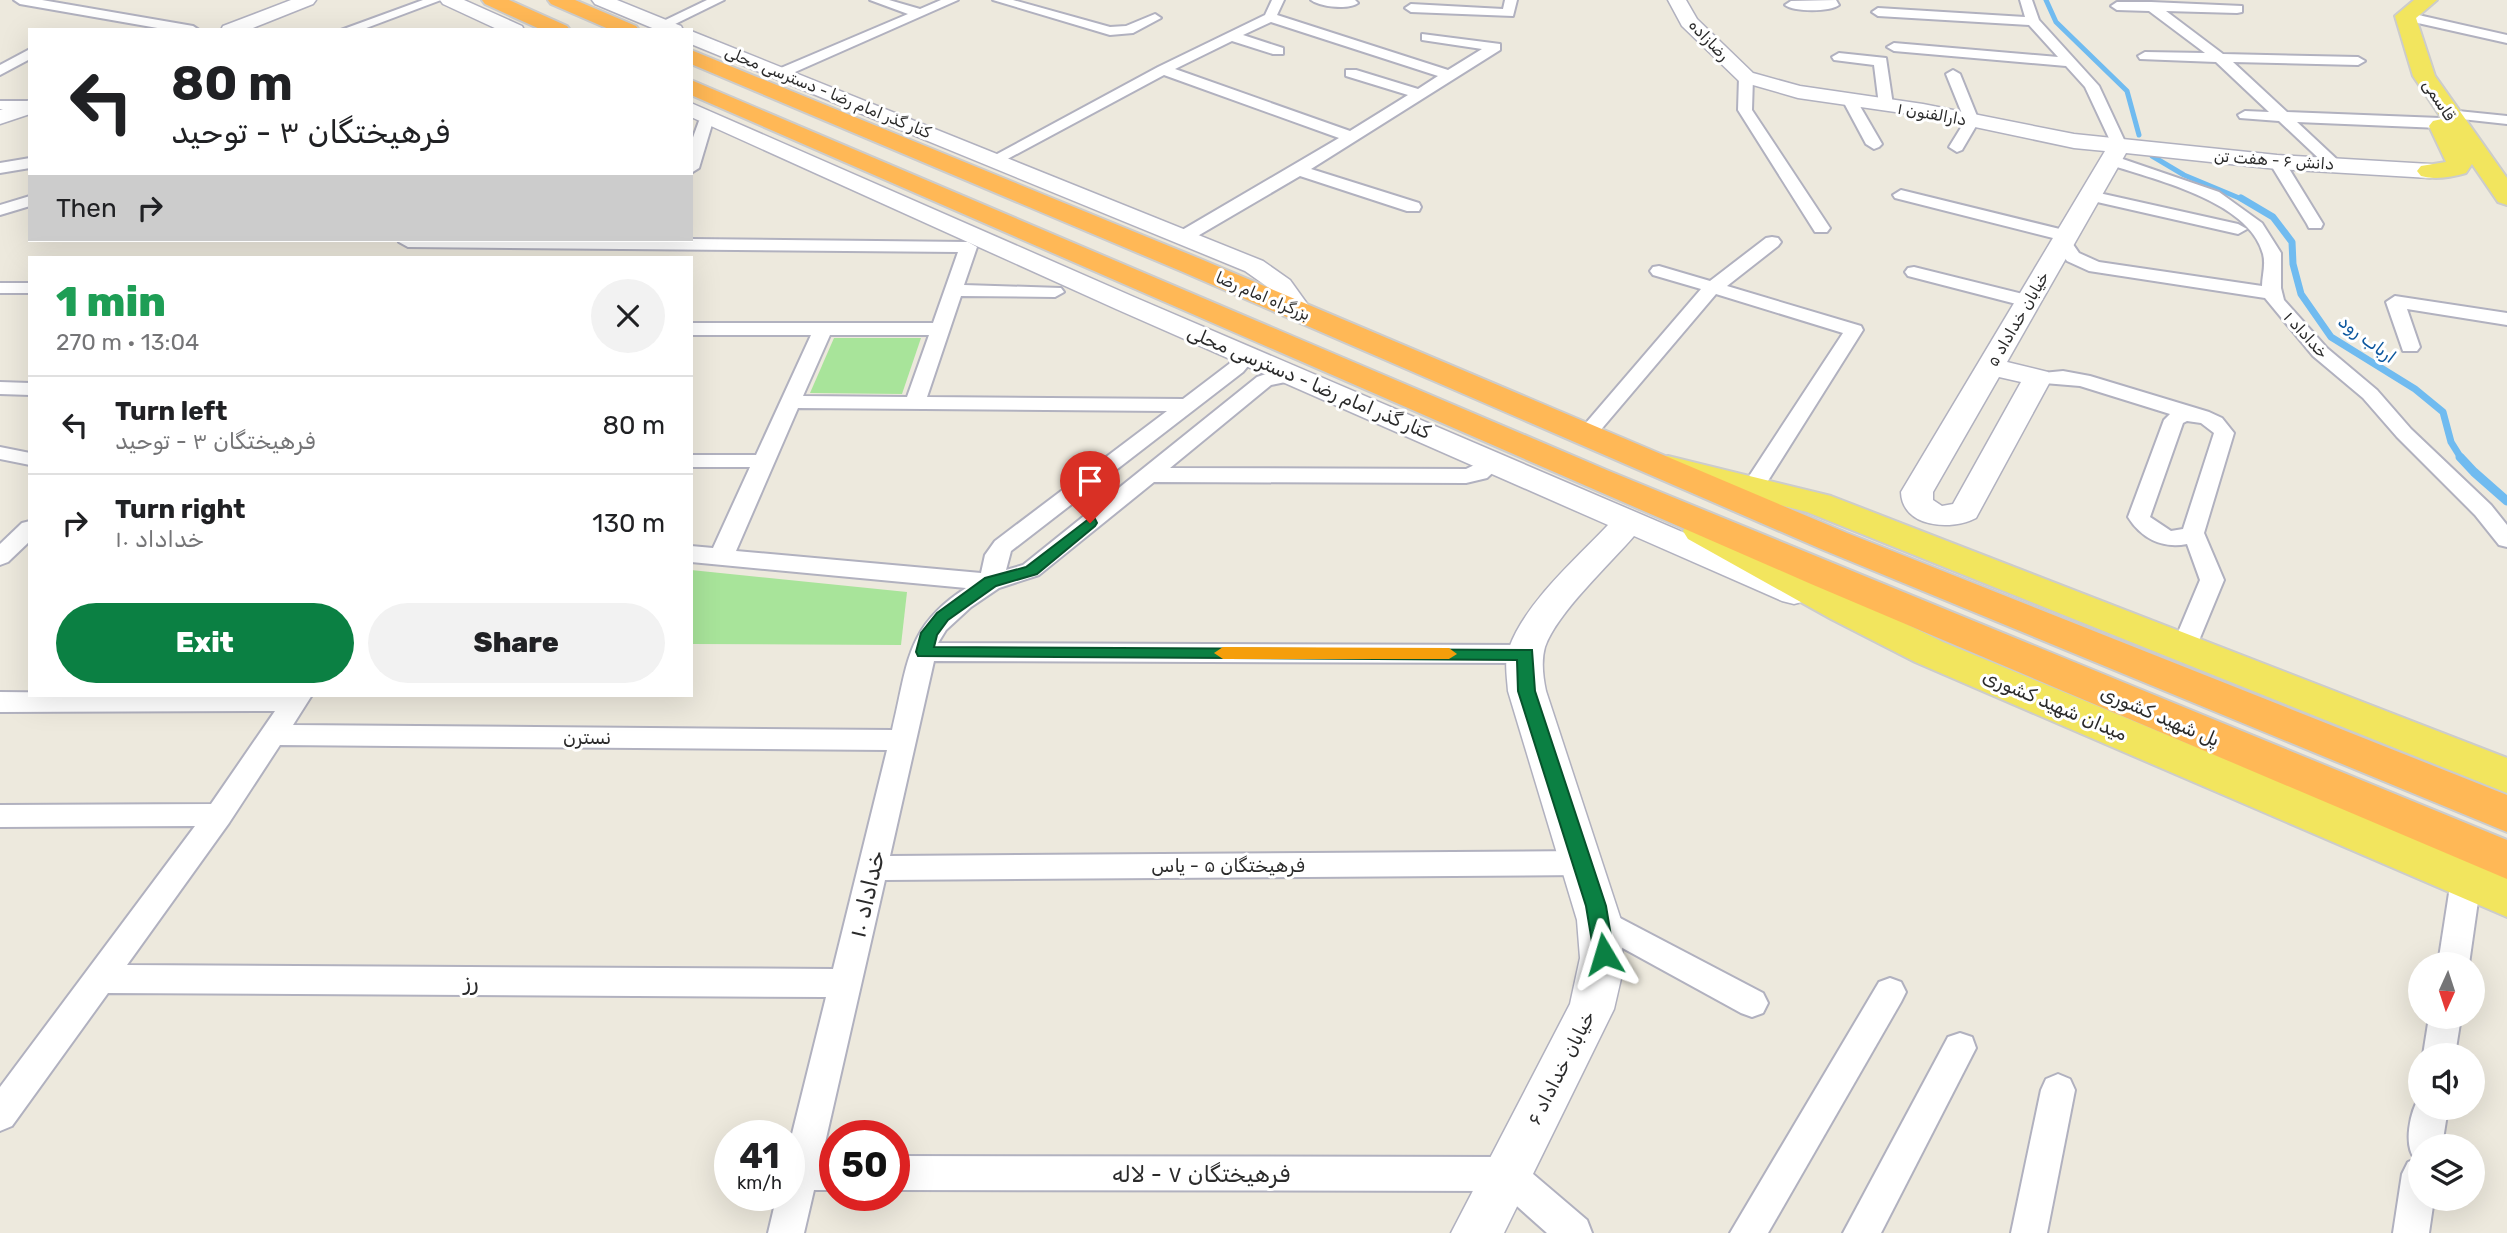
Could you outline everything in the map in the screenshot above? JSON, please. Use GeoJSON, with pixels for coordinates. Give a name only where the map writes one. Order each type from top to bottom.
{"type":"FeatureCollection","features":[{"type":"Feature","properties":{"kind":"highway"},"geometry":{"type":"LineString","coordinates":[[492,0],[557,28]]}},
{"type":"Feature","properties":{"kind":"highway"},"geometry":{"type":"LineString","coordinates":[[558,0],[624,28]]}},
{"type":"Feature","properties":{"kind":"highway","name":"بزرگراه امام رضا"},"geometry":{"type":"LineString","coordinates":[[713,58],[805,103],[1586,435],[1630,489],[1836,543]]}},
{"type":"Feature","properties":{"kind":"highway","name":"بزرگراه امام رضا"},"geometry":{"type":"LineString","coordinates":[[693,88],[1438,410],[1630,489],[1836,543]]}},
{"type":"Feature","properties":{"kind":"highway","name":"پل شهید کشوری"},"geometry":{"type":"LineString","coordinates":[[1836,543],[2507,814]]}},
{"type":"Feature","properties":{"kind":"highway","name":"پل شهید کشوری"},"geometry":{"type":"LineString","coordinates":[[1836,543],[2507,860]]}},
{"type":"Feature","properties":{"kind":"main road"},"geometry":{"type":"LineString","coordinates":[[235,28],[307,0]]}},
{"type":"Feature","properties":{"kind":"main road"},"geometry":{"type":"LineString","coordinates":[[449,0],[511,28]]}},
{"type":"Feature","properties":{"kind":"main road"},"geometry":{"type":"LineString","coordinates":[[601,0],[668,27]]}},
{"type":"Feature","properties":{"kind":"main road","name":"رضازاده"},"geometry":{"type":"LineString","coordinates":[[1677,0],[1689,22],[1746,77]]}},
{"type":"Feature","properties":{"kind":"main road"},"geometry":{"type":"LineString","coordinates":[[2406,8],[2427,0]]}},
{"type":"Feature","properties":{"kind":"main road","name":"قاسمی"},"geometry":{"type":"LineString","coordinates":[[2406,8],[2424,76],[2444,118],[2499,175],[2507,200]]}},
{"type":"Feature","properties":{"kind":"main road","name":"کنار گذر امام رضا - دسترسی محلی"},"geometry":{"type":"LineString","coordinates":[[693,39],[713,58],[781,73],[1262,270],[1280,285],[1300,312]]}},
{"type":"Feature","properties":{"kind":"main road","name":"دارالفنون ۱"},"geometry":{"type":"LineString","coordinates":[[1746,77],[1798,92],[1972,121],[2074,141],[2115,153]]}},
{"type":"Feature","properties":{"kind":"main road"},"geometry":{"type":"LineString","coordinates":[[805,103],[894,119]]}},
{"type":"Feature","properties":{"kind":"main road"},"geometry":{"type":"LineString","coordinates":[[10,113],[28,107]]}},
{"type":"Feature","properties":{"kind":"main road","name":"کنار گذر امام رضا - دسترسی محلی"},"geometry":{"type":"LineString","coordinates":[[701,118],[1493,462],[1630,489]]}},
{"type":"Feature","properties":{"kind":"main road"},"geometry":{"type":"LineString","coordinates":[[2430,171],[2457,168],[2460,163],[2444,118]]}},
{"type":"Feature","properties":{"kind":"main road","name":"دانش ۶ - هفت تن"},"geometry":{"type":"LineString","coordinates":[[2115,153],[2430,171]]}},
{"type":"Feature","properties":{"kind":"main road","name":"خیابان خداداد ۵"},"geometry":{"type":"LineString","coordinates":[[1836,543],[1899,519],[2115,153]]}},
{"type":"Feature","properties":{"kind":"main road"},"geometry":{"type":"LineString","coordinates":[[2430,171],[2507,200]]}},
{"type":"Feature","properties":{"kind":"main road"},"geometry":{"type":"LineString","coordinates":[[1103,293],[1177,312],[1317,372],[1438,410]]}},
{"type":"Feature","properties":{"kind":"main road"},"geometry":{"type":"LineString","coordinates":[[1917,492],[1915,496],[1921,506],[1936,514],[1953,516],[1965,511],[2038,378],[1990,366]]}},
{"type":"Feature","properties":{"kind":"main road"},"geometry":{"type":"LineString","coordinates":[[1630,489],[1753,487],[1819,504],[1836,543],[2184,649],[2507,776]]}},
{"type":"Feature","properties":{"kind":"main road","name":"میدان شهید کشوری"},"geometry":{"type":"LineString","coordinates":[[1630,489],[1845,610],[1929,652],[2507,897]]}},
{"type":"Feature","properties":{"kind":"main road","name":"خیابان خداداد ۶"},"geometry":{"type":"LineString","coordinates":[[1477,1233],[1591,1009],[1603,970],[1603,938],[1599,920],[1527,691],[1524,667],[1531,639],[1539,625],[1630,489]]}},
{"type":"Feature","properties":{"kind":"street"},"geometry":{"type":"LineString","coordinates":[[20,0],[182,28]]}},
{"type":"Feature","properties":{"kind":"street"},"geometry":{"type":"LineString","coordinates":[[354,28],[435,0]]}},
{"type":"Feature","properties":{"kind":"street"},"geometry":{"type":"LineString","coordinates":[[668,27],[718,0]]}},
{"type":"Feature","properties":{"kind":"street"},"geometry":{"type":"LineString","coordinates":[[876,0],[919,13]]}},
{"type":"Feature","properties":{"kind":"street"},"geometry":{"type":"LineString","coordinates":[[781,73],[952,0]]}},
{"type":"Feature","properties":{"kind":"street"},"geometry":{"type":"LineString","coordinates":[[999,0],[1110,31],[1128,30],[1155,18]]}},
{"type":"Feature","properties":{"kind":"street"},"geometry":{"type":"LineString","coordinates":[[994,160],[1163,70],[1270,17],[1278,0]]}},
{"type":"Feature","properties":{"kind":"street"},"geometry":{"type":"LineString","coordinates":[[1317,0],[1352,3]]}},
{"type":"Feature","properties":{"kind":"street"},"geometry":{"type":"LineString","coordinates":[[1791,5],[1833,5],[1830,0]]}},
{"type":"Feature","properties":{"kind":"street"},"geometry":{"type":"LineString","coordinates":[[2026,0],[2033,21],[2092,86],[2115,153]]}},
{"type":"Feature","properties":{"kind":"street"},"geometry":{"type":"LineString","coordinates":[[2117,6],[2237,9]]}},
{"type":"Feature","properties":{"kind":"street"},"geometry":{"type":"LineString","coordinates":[[2151,6],[2220,58],[2335,165]]}},
{"type":"Feature","properties":{"kind":"street"},"geometry":{"type":"LineString","coordinates":[[1411,8],[1509,7]]}},
{"type":"Feature","properties":{"kind":"street"},"geometry":{"type":"LineString","coordinates":[[2406,8],[2472,38],[2507,38]]}},
{"type":"Feature","properties":{"kind":"street"},"geometry":{"type":"LineString","coordinates":[[1071,20],[1089,12]]}},
{"type":"Feature","properties":{"kind":"street"},"geometry":{"type":"LineString","coordinates":[[1878,12],[2033,21]]}},
{"type":"Feature","properties":{"kind":"street"},"geometry":{"type":"LineString","coordinates":[[89,25],[109,15]]}},
{"type":"Feature","properties":{"kind":"street"},"geometry":{"type":"LineString","coordinates":[[1270,17],[1452,76]]}},
{"type":"Feature","properties":{"kind":"street"},"geometry":{"type":"LineString","coordinates":[[1231,36],[1278,51]]}},
{"type":"Feature","properties":{"kind":"street"},"geometry":{"type":"LineString","coordinates":[[1183,237],[1298,170],[1495,47],[1427,37]]}},
{"type":"Feature","properties":{"kind":"street"},"geometry":{"type":"LineString","coordinates":[[1894,47],[2071,62]]}},
{"type":"Feature","properties":{"kind":"street"},"geometry":{"type":"LineString","coordinates":[[0,54],[28,54]]}},
{"type":"Feature","properties":{"kind":"street"},"geometry":{"type":"LineString","coordinates":[[0,71],[28,54]]}},
{"type":"Feature","properties":{"kind":"street"},"geometry":{"type":"LineString","coordinates":[[2145,56],[2358,61]]}},
{"type":"Feature","properties":{"kind":"street"},"geometry":{"type":"LineString","coordinates":[[1839,57],[1881,61],[1886,106]]}},
{"type":"Feature","properties":{"kind":"street"},"geometry":{"type":"LineString","coordinates":[[1163,70],[1352,137]]}},
{"type":"Feature","properties":{"kind":"street"},"geometry":{"type":"LineString","coordinates":[[1351,73],[1422,94]]}},
{"type":"Feature","properties":{"kind":"street"},"geometry":{"type":"LineString","coordinates":[[1953,74],[1972,121],[1957,147]]}},
{"type":"Feature","properties":{"kind":"street"},"geometry":{"type":"LineString","coordinates":[[1746,77],[1745,110],[1821,228]]}},
{"type":"Feature","properties":{"kind":"street"},"geometry":{"type":"LineString","coordinates":[[1850,101],[1874,144]]}},
{"type":"Feature","properties":{"kind":"street"},"geometry":{"type":"LineString","coordinates":[[2245,115],[2507,120]]}},
{"type":"Feature","properties":{"kind":"street"},"geometry":{"type":"LineString","coordinates":[[693,164],[701,118]]}},
{"type":"Feature","properties":{"kind":"street","name":"خداداد ۱"},"geometry":{"type":"LineString","coordinates":[[2115,153],[2204,191],[2231,207],[2263,236],[2273,254],[2271,293],[2314,346],[2378,401],[2396,425],[2483,510],[2507,540]]}},
{"type":"Feature","properties":{"kind":"street"},"geometry":{"type":"LineString","coordinates":[[2277,162],[2315,224]]}},
{"type":"Feature","properties":{"kind":"street"},"geometry":{"type":"LineString","coordinates":[[0,168],[28,163]]}},
{"type":"Feature","properties":{"kind":"street"},"geometry":{"type":"LineString","coordinates":[[1298,170],[1413,207]]}},
{"type":"Feature","properties":{"kind":"street"},"geometry":{"type":"LineString","coordinates":[[1900,195],[2064,239],[2073,257],[2095,267],[2271,293]]}},
{"type":"Feature","properties":{"kind":"street"},"geometry":{"type":"LineString","coordinates":[[2090,196],[2238,229]]}},
{"type":"Feature","properties":{"kind":"street"},"geometry":{"type":"LineString","coordinates":[[0,210],[28,200]]}},
{"type":"Feature","properties":{"kind":"street"},"geometry":{"type":"LineString","coordinates":[[395,256],[408,242]]}},
{"type":"Feature","properties":{"kind":"street"},"geometry":{"type":"LineString","coordinates":[[447,242],[638,247],[968,247],[915,403]]}},
{"type":"Feature","properties":{"kind":"street"},"geometry":{"type":"LineString","coordinates":[[1586,435],[1712,288],[1772,242]]}},
{"type":"Feature","properties":{"kind":"street"},"geometry":{"type":"LineString","coordinates":[[1659,271],[1854,330],[1753,487]]}},
{"type":"Feature","properties":{"kind":"street"},"geometry":{"type":"LineString","coordinates":[[1914,272],[2028,301]]}},
{"type":"Feature","properties":{"kind":"street"},"geometry":{"type":"LineString","coordinates":[[0,288],[28,288]]}},
{"type":"Feature","properties":{"kind":"street"},"geometry":{"type":"LineString","coordinates":[[953,290],[1055,292]]}},
{"type":"Feature","properties":{"kind":"street"},"geometry":{"type":"LineString","coordinates":[[2410,346],[2395,302],[2507,319]]}},
{"type":"Feature","properties":{"kind":"street"},"geometry":{"type":"LineString","coordinates":[[693,329],[940,329]]}},
{"type":"Feature","properties":{"kind":"street"},"geometry":{"type":"LineString","coordinates":[[721,556],[823,329]]}},
{"type":"Feature","properties":{"kind":"street"},"geometry":{"type":"LineString","coordinates":[[693,554],[991,582],[997,555],[1003,546],[1241,365],[1241,353]]}},
{"type":"Feature","properties":{"kind":"street","name":"خداداد ۱۰"},"geometry":{"type":"LineString","coordinates":[[786,1233],[818,1173],[845,983],[924,652],[934,624],[991,582],[1031,570],[1264,381],[1293,375]]}},
{"type":"Feature","properties":{"kind":"street"},"geometry":{"type":"LineString","coordinates":[[2038,378],[2084,380],[2204,418],[2218,425],[2224,433],[2193,533],[2212,580],[2184,649]]}},
{"type":"Feature","properties":{"kind":"street"},"geometry":{"type":"LineString","coordinates":[[0,388],[28,389]]}},
{"type":"Feature","properties":{"kind":"street"},"geometry":{"type":"LineString","coordinates":[[789,402],[1189,405]]}},
{"type":"Feature","properties":{"kind":"street"},"geometry":{"type":"LineString","coordinates":[[2193,533],[2182,538],[2163,536],[2146,528],[2138,517],[2174,420],[2182,415],[2204,418]]}},
{"type":"Feature","properties":{"kind":"street"},"geometry":{"type":"LineString","coordinates":[[0,453],[28,459]]}},
{"type":"Feature","properties":{"kind":"street"},"geometry":{"type":"LineString","coordinates":[[0,460],[28,459]]}},
{"type":"Feature","properties":{"kind":"street"},"geometry":{"type":"LineString","coordinates":[[693,461],[763,461]]}},
{"type":"Feature","properties":{"kind":"street"},"geometry":{"type":"LineString","coordinates":[[1149,475],[1466,476],[1483,471],[1493,462]]}},
{"type":"Feature","properties":{"kind":"street"},"geometry":{"type":"LineString","coordinates":[[0,557],[28,530]]}},
{"type":"Feature","properties":{"kind":"street"},"geometry":{"type":"LineString","coordinates":[[924,652],[1526,654]]}},
{"type":"Feature","properties":{"kind":"street"},"geometry":{"type":"LineString","coordinates":[[0,702],[297,698]]}},
{"type":"Feature","properties":{"kind":"street"},"geometry":{"type":"LineString","coordinates":[[0,1115],[12,1082],[97,979],[219,815],[297,698]]}},
{"type":"Feature","properties":{"kind":"street","name":"نسترن"},"geometry":{"type":"LineString","coordinates":[[271,735],[903,740]]}},
{"type":"Feature","properties":{"kind":"street"},"geometry":{"type":"LineString","coordinates":[[0,816],[219,815]]}},
{"type":"Feature","properties":{"kind":"street","name":"فرهیختگان ۵ - یاس"},"geometry":{"type":"LineString","coordinates":[[873,868],[1583,863]]}},
{"type":"Feature","properties":{"kind":"street"},"geometry":{"type":"LineString","coordinates":[[2455,952],[2466,880]]}},
{"type":"Feature","properties":{"kind":"street"},"geometry":{"type":"LineString","coordinates":[[1599,920],[1752,1003]]}},
{"type":"Feature","properties":{"kind":"street","name":"رز"},"geometry":{"type":"LineString","coordinates":[[97,979],[845,983]]}},
{"type":"Feature","properties":{"kind":"street"},"geometry":{"type":"LineString","coordinates":[[1748,1233],[1890,992]]}},
{"type":"Feature","properties":{"kind":"street"},"geometry":{"type":"LineString","coordinates":[[1861,1233],[1961,1048]]}},
{"type":"Feature","properties":{"kind":"street"},"geometry":{"type":"LineString","coordinates":[[2029,1233],[2058,1090]]}},
{"type":"Feature","properties":{"kind":"street","name":"فرهیختگان ۷ - لاله"},"geometry":{"type":"LineString","coordinates":[[910,1173],[1507,1174]]}},
{"type":"Feature","properties":{"kind":"street"},"geometry":{"type":"LineString","coordinates":[[1507,1174],[1574,1233]]}},
{"type":"Feature","properties":{"kind":"street"},"geometry":{"type":"LineString","coordinates":[[2411,1233],[2414,1211]]}},
{"type":"Feature","properties":{"kind":"green space"},"geometry":{"type":"Polygon","coordinates":[[[834,338],[921,338],[902,394],[810,393],[834,338]]]}},
{"type":"Feature","properties":{"kind":"green space"},"geometry":{"type":"Polygon","coordinates":[[[693,570],[907,592],[901,645],[693,644],[693,570]]]}},
{"type":"Feature","properties":{"kind":"waterway","name":"ارباب رود"},"geometry":{"type":"LineString","coordinates":[[2046,0],[2056,22],[2127,91],[2139,135]]}},
{"type":"Feature","properties":{"kind":"waterway","name":"ارباب رود"},"geometry":{"type":"LineString","coordinates":[[2152,156],[2184,175],[2244,200]]}},
{"type":"Feature","properties":{"kind":"waterway","name":"ارباب رود"},"geometry":{"type":"LineString","coordinates":[[2241,198],[2273,217],[2292,242],[2293,264],[2301,294],[2331,337],[2415,389],[2443,412],[2451,442],[2461,458]]}},
{"type":"Feature","properties":{"kind":"waterway","name":"ارباب رود"},"geometry":{"type":"LineString","coordinates":[[2460,457],[2507,501]]}},
{"type":"Feature","properties":{"kind":"slow traffic"},"geometry":{"type":"LineString","coordinates":[[1223,653],[1449,654]]}},
{"type":"Feature","properties":{"kind":"route"},"geometry":{"type":"LineString","coordinates":[[1090,523],[1031,570],[991,582],[943,616],[929,633],[924,652],[1526,654],[1524,667],[1527,691],[1596,906],[1604,954]]}}]}
